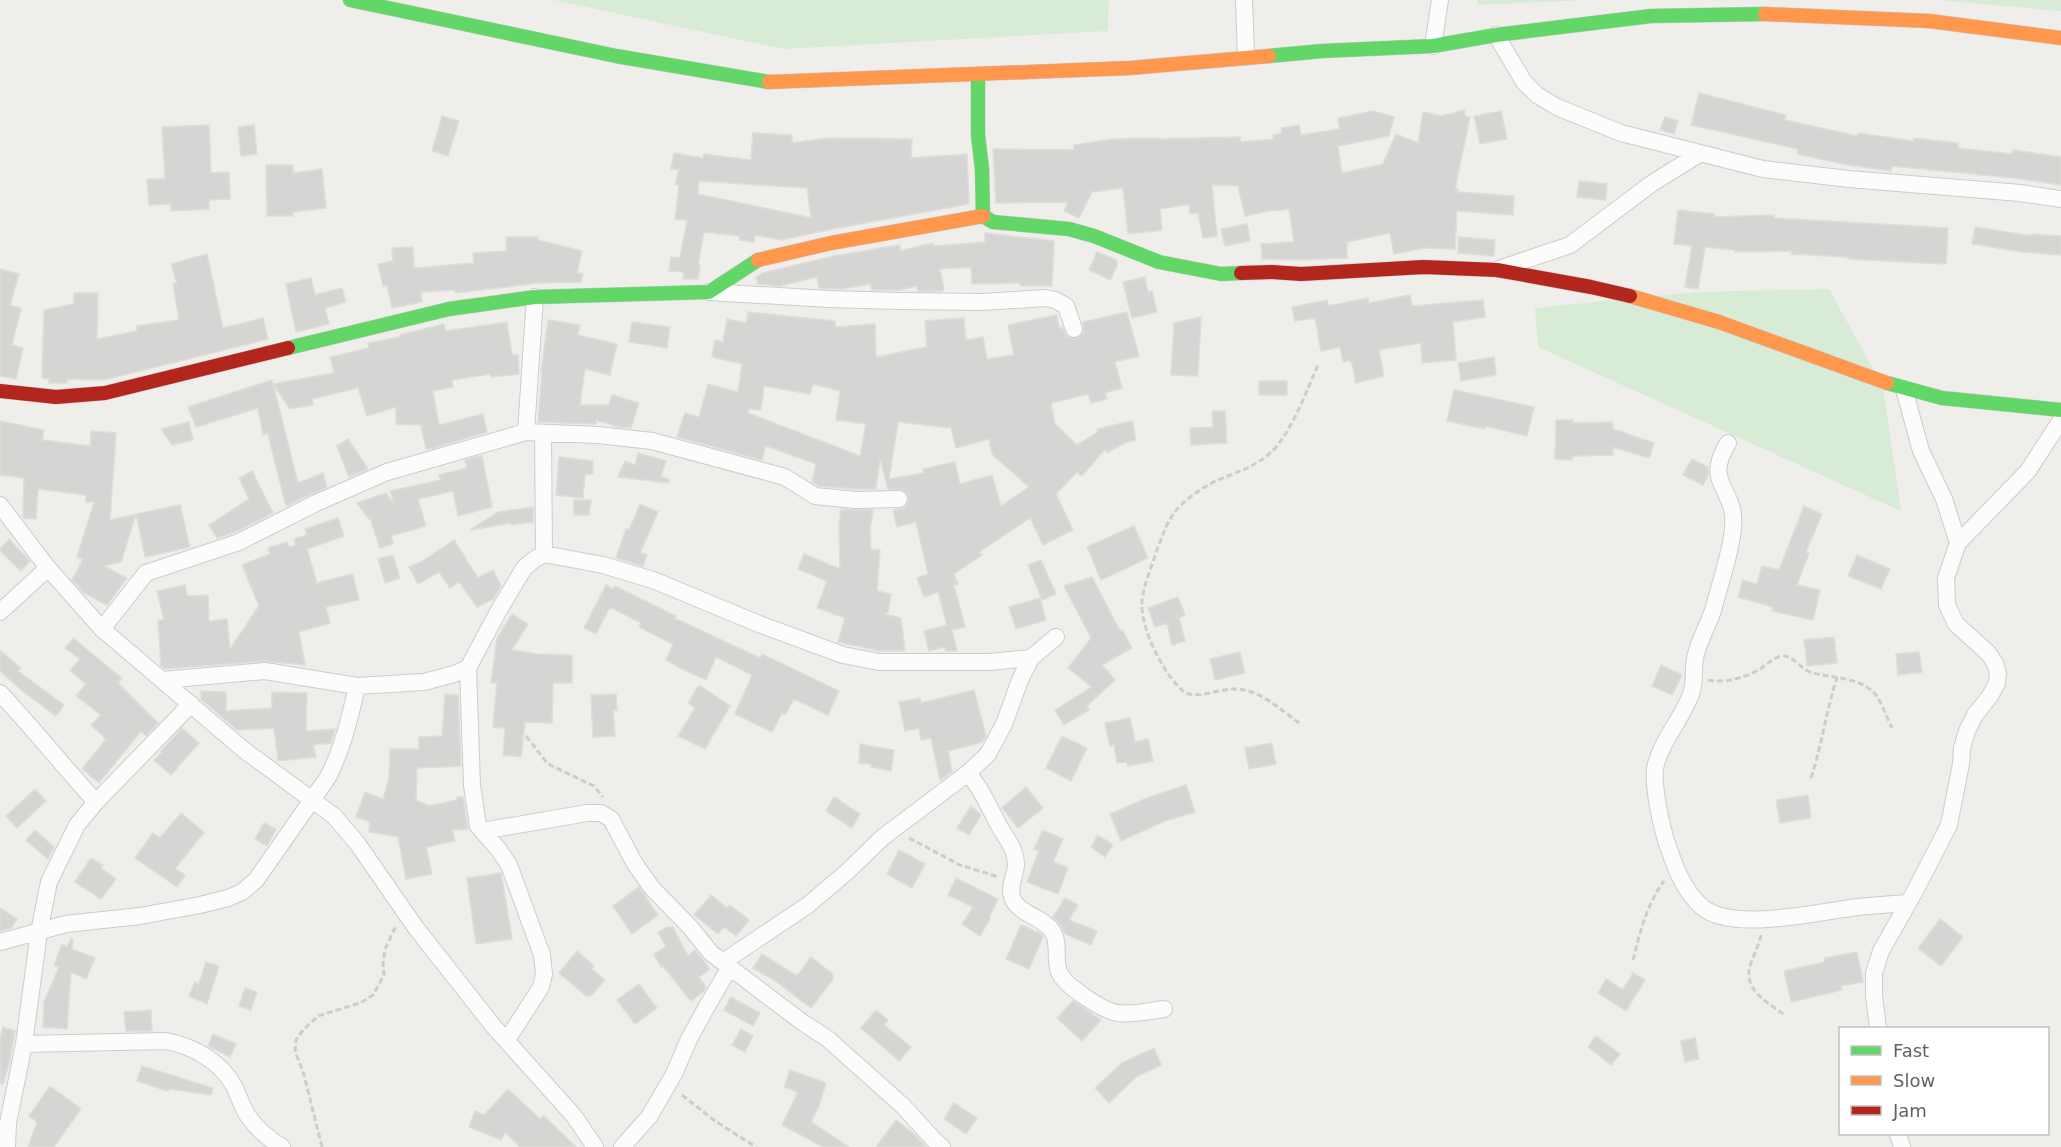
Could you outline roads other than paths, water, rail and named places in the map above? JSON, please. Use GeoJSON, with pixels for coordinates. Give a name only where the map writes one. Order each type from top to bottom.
{"type":"FeatureCollection","features":[{"type":"Feature","properties":{"kind":"main road"},"geometry":{"type":"LineString","coordinates":[[350,0],[616,56],[777,83],[1130,68],[1322,51],[1433,46],[1496,35],[1652,16],[1791,14],[1929,21],[2061,38]]}},
{"type":"Feature","properties":{"kind":"main road"},"geometry":{"type":"LineString","coordinates":[[978,75],[978,135],[982,169],[983,216]]}},
{"type":"Feature","properties":{"kind":"main road"},"geometry":{"type":"LineString","coordinates":[[0,391],[56,397],[105,393],[449,309],[535,297],[709,292],[758,260],[831,243],[983,216],[993,222],[1069,229],[1094,236],[1159,262],[1221,274],[1424,267],[1497,270],[1591,287],[1665,305],[1719,322],[1904,389],[1942,398],[2061,410]]}},
{"type":"Feature","properties":{"kind":"street"},"geometry":{"type":"LineString","coordinates":[[1244,0],[1246,57]]}},
{"type":"Feature","properties":{"kind":"street"},"geometry":{"type":"LineString","coordinates":[[1433,46],[1440,0]]}},
{"type":"Feature","properties":{"kind":"street"},"geometry":{"type":"LineString","coordinates":[[1496,35],[1524,82],[1536,95],[1557,107],[1621,133],[1763,169],[1849,179],[2020,193],[2061,199]]}},
{"type":"Feature","properties":{"kind":"street"},"geometry":{"type":"LineString","coordinates":[[1497,270],[1570,245],[1651,184],[1699,154]]}},
{"type":"Feature","properties":{"kind":"street"},"geometry":{"type":"LineString","coordinates":[[709,292],[901,301],[983,302],[1045,298],[1066,306],[1074,329]]}},
{"type":"Feature","properties":{"kind":"street"},"geometry":{"type":"LineString","coordinates":[[526,432],[535,297]]}},
{"type":"Feature","properties":{"kind":"street"},"geometry":{"type":"LineString","coordinates":[[1904,389],[1921,451],[1944,499],[1958,543]]}},
{"type":"Feature","properties":{"kind":"street"},"geometry":{"type":"LineString","coordinates":[[1878,1027],[1874,973],[1881,951],[1949,825],[1967,731],[1975,714],[1998,683],[1995,663],[1988,653],[1956,624],[1947,605],[1946,578],[1958,543],[2028,471],[2061,420]]}},
{"type":"Feature","properties":{"kind":"street"},"geometry":{"type":"LineString","coordinates":[[102,629],[146,573],[239,542],[316,503],[387,472],[526,432],[598,435],[652,441],[785,477],[815,496],[856,500],[899,499]]}},
{"type":"Feature","properties":{"kind":"street"},"geometry":{"type":"LineString","coordinates":[[543,434],[544,554]]}},
{"type":"Feature","properties":{"kind":"street"},"geometry":{"type":"LineString","coordinates":[[1728,443],[1720,456],[1717,469],[1720,483],[1734,511],[1733,530],[1711,617],[1695,655],[1695,677],[1691,694],[1663,745],[1656,766],[1656,783],[1664,837],[1675,867],[1687,890],[1703,908],[1715,914],[1736,918],[1761,920],[1908,903]]}},
{"type":"Feature","properties":{"kind":"street"},"geometry":{"type":"LineString","coordinates":[[0,505],[48,568],[102,629],[244,750],[334,816],[357,843],[404,911],[507,1040],[574,1116],[590,1144]]}},
{"type":"Feature","properties":{"kind":"street"},"geometry":{"type":"LineString","coordinates":[[507,1040],[541,987],[544,974],[542,955],[509,865],[478,825],[472,785],[468,668],[524,568],[535,559],[544,554],[603,565],[653,580],[759,624],[843,655],[879,662],[989,662],[1031,658]]}},
{"type":"Feature","properties":{"kind":"street"},"geometry":{"type":"LineString","coordinates":[[0,612],[48,568]]}},
{"type":"Feature","properties":{"kind":"street"},"geometry":{"type":"LineString","coordinates":[[622,1147],[645,1123],[668,1085],[726,964],[808,905],[894,829],[968,773],[988,754],[1005,724],[1020,680],[1031,658],[1056,637]]}},
{"type":"Feature","properties":{"kind":"street"},"geometry":{"type":"LineString","coordinates":[[163,680],[265,671],[357,686],[424,682],[468,668]]}},
{"type":"Feature","properties":{"kind":"street"},"geometry":{"type":"LineString","coordinates":[[0,942],[66,924],[140,916],[200,905],[242,892],[256,880],[328,777],[337,759],[351,717],[357,686]]}},
{"type":"Feature","properties":{"kind":"street"},"geometry":{"type":"LineString","coordinates":[[0,693],[33,727],[96,802]]}},
{"type":"Feature","properties":{"kind":"street"},"geometry":{"type":"LineString","coordinates":[[7,1147],[10,1112],[24,1044],[39,932],[49,882],[77,825],[96,802],[191,704]]}},
{"type":"Feature","properties":{"kind":"street"},"geometry":{"type":"LineString","coordinates":[[968,773],[981,789],[1001,831],[1010,843],[1016,866],[1012,881],[1012,897],[1016,904],[1053,932],[1057,943],[1056,957],[1059,972],[1064,980],[1110,1011],[1120,1014],[1164,1009]]}},
{"type":"Feature","properties":{"kind":"street"},"geometry":{"type":"LineString","coordinates":[[482,831],[587,813],[601,813],[611,819],[635,864],[652,888],[711,952],[802,1022],[828,1039],[903,1106],[942,1147]]}},
{"type":"Feature","properties":{"kind":"street"},"geometry":{"type":"LineString","coordinates":[[24,1044],[166,1041],[185,1045],[218,1066],[233,1084],[248,1116],[282,1147]]}}]}
